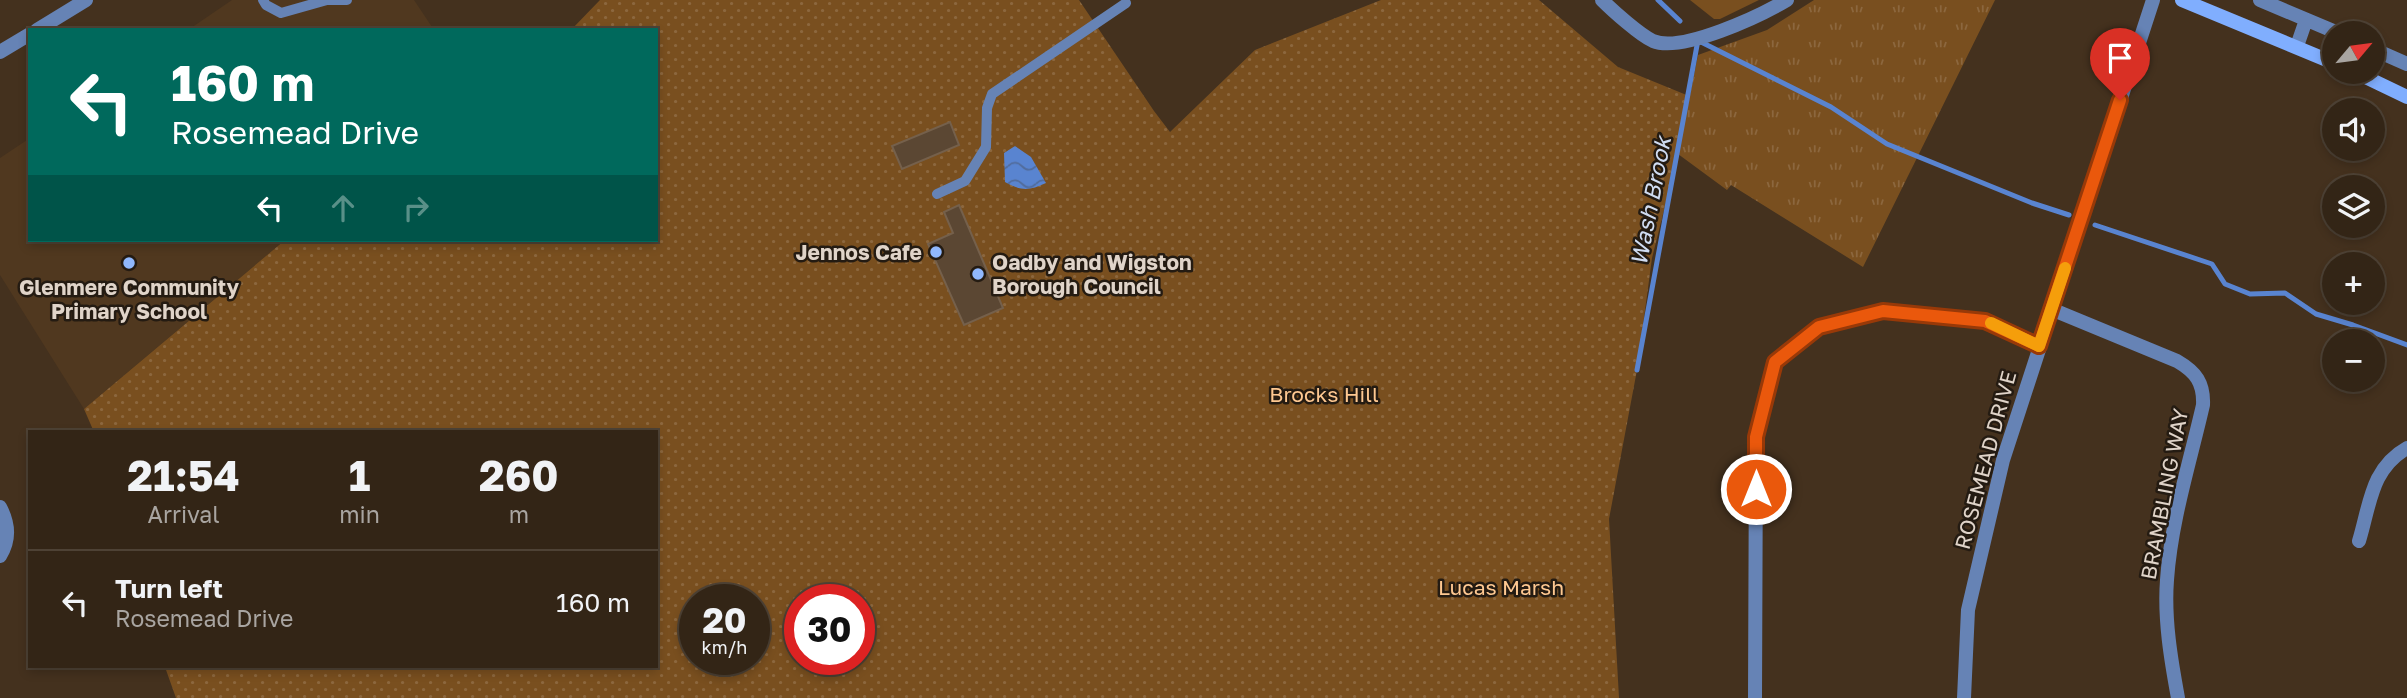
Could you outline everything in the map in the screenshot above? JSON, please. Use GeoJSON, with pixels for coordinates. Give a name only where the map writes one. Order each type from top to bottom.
{"type":"FeatureCollection","features":[{"type":"Feature","properties":{"kind":"main road"},"geometry":{"type":"LineString","coordinates":[[2182,0],[2322,57]]}},
{"type":"Feature","properties":{"kind":"main road"},"geometry":{"type":"LineString","coordinates":[[2380,84],[2407,97]]}},
{"type":"Feature","properties":{"kind":"street"},"geometry":{"type":"LineString","coordinates":[[40,28],[86,0]]}},
{"type":"Feature","properties":{"kind":"street"},"geometry":{"type":"LineString","coordinates":[[1602,0],[1652,40],[1671,44],[1690,41],[1724,29],[1787,0]]}},
{"type":"Feature","properties":{"kind":"street","name":"ROSEMEAD DRIVE"},"geometry":{"type":"LineString","coordinates":[[1964,698],[1968,610],[2003,460],[2153,0]]}},
{"type":"Feature","properties":{"kind":"street"},"geometry":{"type":"LineString","coordinates":[[2260,0],[2322,26]]}},
{"type":"Feature","properties":{"kind":"street"},"geometry":{"type":"LineString","coordinates":[[2297,46],[2306,20]]}},
{"type":"Feature","properties":{"kind":"street"},"geometry":{"type":"LineString","coordinates":[[0,52],[28,35]]}},
{"type":"Feature","properties":{"kind":"street"},"geometry":{"type":"LineString","coordinates":[[2385,54],[2407,64]]}},
{"type":"Feature","properties":{"kind":"street","name":"BRAMBLING WAY"},"geometry":{"type":"LineString","coordinates":[[2051,309],[2177,361],[2200,379],[2203,405],[2176,522],[2167,581],[2168,625],[2178,698]]}},
{"type":"Feature","properties":{"kind":"street"},"geometry":{"type":"LineString","coordinates":[[1755,698],[1756,437],[1775,362],[1819,327],[1883,311],[1985,321],[2039,346]]}},
{"type":"Feature","properties":{"kind":"street"},"geometry":{"type":"LineString","coordinates":[[2359,541],[2376,479],[2395,455],[2407,448]]}},
{"type":"Feature","properties":{"kind":"street"},"geometry":{"type":"LineString","coordinates":[[0,507],[8,530],[4,550]]}},
{"type":"Feature","properties":{"kind":"lane"},"geometry":{"type":"LineString","coordinates":[[263,0],[266,5],[281,13],[327,0],[347,0]]}},
{"type":"Feature","properties":{"kind":"lane"},"geometry":{"type":"LineString","coordinates":[[937,194],[965,181],[986,147],[987,108],[992,94],[1126,3]]}},
{"type":"Feature","properties":{"kind":"shaded area"},"geometry":{"type":"Polygon","coordinates":[[[232,0],[414,0],[433,28],[191,28],[232,0]]]}},
{"type":"Feature","properties":{"kind":"shaded area","name":"Glenmere Community Primary School"},"geometry":{"type":"Polygon","coordinates":[[[28,139],[28,242],[283,242],[84,409],[0,275],[0,158],[28,139]]]}},
{"type":"Feature","properties":{"kind":"green space","name":"Brocks Hill"},"geometry":{"type":"Polygon","coordinates":[[[600,0],[1079,0],[1170,132],[1255,50],[1381,0],[1539,0],[1618,67],[1689,96],[1678,154],[1652,258],[1637,370],[1609,519],[1619,698],[176,698],[165,668],[658,668],[658,430],[93,430],[84,409],[283,242],[658,242],[658,28],[573,28],[600,0]]]}},
{"type":"Feature","properties":{"kind":"green space"},"geometry":{"type":"Polygon","coordinates":[[[1690,0],[1759,0],[1720,19],[1714,19],[1690,0]]]}},
{"type":"Feature","properties":{"kind":"green space"},"geometry":{"type":"Polygon","coordinates":[[[1814,0],[1995,0],[1863,267],[1731,185],[1727,190],[1678,154],[1698,55],[1767,30],[1814,0]]]}},
{"type":"Feature","properties":{"kind":"water"},"geometry":{"type":"Polygon","coordinates":[[[1015,146],[1031,157],[1046,183],[1025,189],[1005,182],[1004,153],[1015,146]]]}},
{"type":"Feature","properties":{"kind":"building"},"geometry":{"type":"Polygon","coordinates":[[[950,122],[959,145],[902,169],[892,146],[950,122]]]}},
{"type":"Feature","properties":{"kind":"building"},"geometry":{"type":"Polygon","coordinates":[[[959,205],[1003,308],[964,325],[928,244],[953,233],[944,212],[959,205]]]}},
{"type":"Feature","properties":{"kind":"waterway","name":"Wash Brook"},"geometry":{"type":"LineString","coordinates":[[1658,0],[1680,21]]}},
{"type":"Feature","properties":{"kind":"waterway","name":"Wash Brook"},"geometry":{"type":"LineString","coordinates":[[1637,370],[1698,40]]}},
{"type":"Feature","properties":{"kind":"waterway"},"geometry":{"type":"LineString","coordinates":[[1699,41],[1831,107],[1887,144],[2032,203],[2069,215]]}},
{"type":"Feature","properties":{"kind":"waterway","name":"Wash Brook"},"geometry":{"type":"LineString","coordinates":[[2095,225],[2212,264],[2225,284],[2250,294],[2285,293],[2316,314],[2407,345]]}},
{"type":"Feature","properties":{"kind":"slow traffic"},"geometry":{"type":"LineString","coordinates":[[1991,323],[2039,346],[2065,268]]}},
{"type":"Feature","properties":{"kind":"place","name":"Jennos Cafe"},"geometry":{"type":"Point","coordinates":[936,252]}},
{"type":"Feature","properties":{"kind":"place","name":"Glenmere Community Primary School"},"geometry":{"type":"Point","coordinates":[129,263]}},
{"type":"Feature","properties":{"kind":"place","name":"Oadby and Wigston Borough Council"},"geometry":{"type":"Point","coordinates":[978,274]}},
{"type":"Feature","properties":{"kind":"route"},"geometry":{"type":"LineString","coordinates":[[1756,489],[1756,437],[1775,362],[1819,327],[1883,311],[1985,321],[2039,346],[2120,100]]}},
{"type":"Feature","properties":{"kind":"park label","name":"Lucas Marsh"},"geometry":{"type":"Point","coordinates":[1501,587]}}]}
